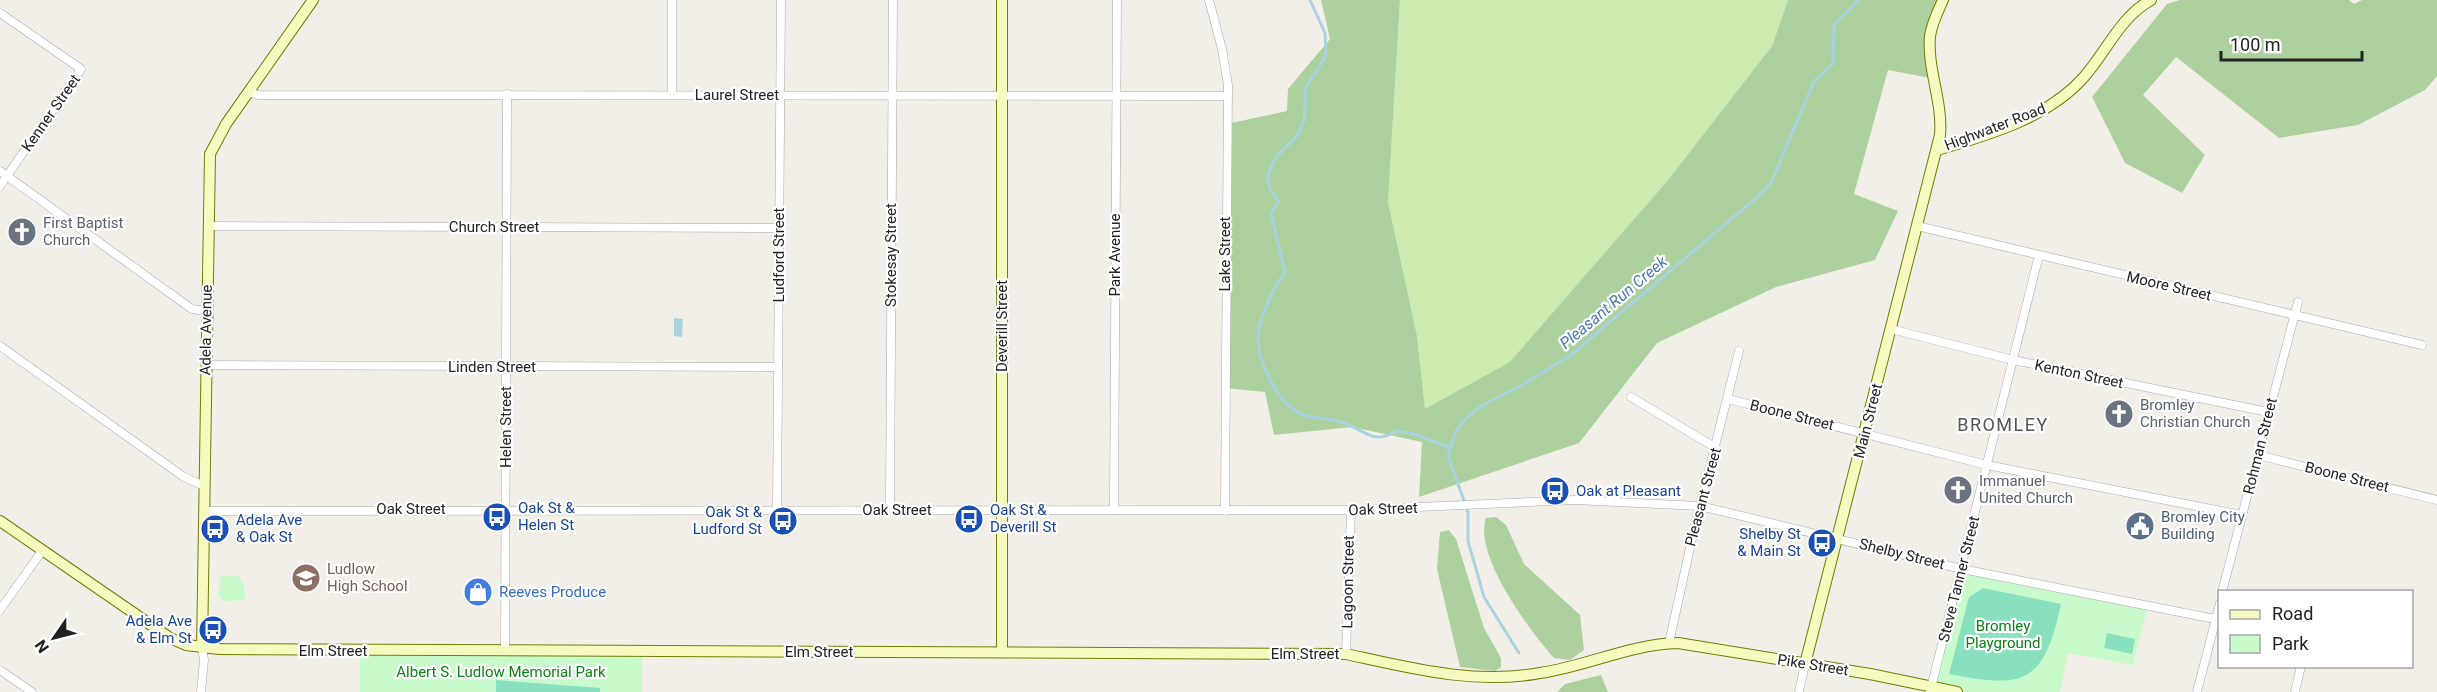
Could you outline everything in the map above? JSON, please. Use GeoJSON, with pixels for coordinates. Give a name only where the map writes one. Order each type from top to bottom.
{"type":"FeatureCollection","features":[{"type":"Feature","properties":{"kind":"main road","name":"Adela Avenue"},"geometry":{"type":"LineString","coordinates":[[202,648],[210,154],[225,124],[313,0]]}},
{"type":"Feature","properties":{"kind":"main road","name":"Deverill Street"},"geometry":{"type":"LineString","coordinates":[[1002,0],[1002,652]]}},
{"type":"Feature","properties":{"kind":"main road","name":"Main Street"},"geometry":{"type":"LineString","coordinates":[[1805,664],[1937,150],[1941,112],[1930,36],[1934,19],[1943,0]]}},
{"type":"Feature","properties":{"kind":"main road","name":"Highwater Road"},"geometry":{"type":"LineString","coordinates":[[1937,150],[1990,132],[2055,103],[2087,74],[2121,26],[2151,0]]}},
{"type":"Feature","properties":{"kind":"main road","name":"Elm Street"},"geometry":{"type":"LineString","coordinates":[[0,521],[162,633],[186,645],[232,651],[1346,654],[1460,676],[1520,677],[1582,664],[1650,644],[1669,643]]}},
{"type":"Feature","properties":{"kind":"main road","name":"Pike Street"},"geometry":{"type":"LineString","coordinates":[[1669,643],[1805,664],[1957,692]]}},
{"type":"Feature","properties":{"kind":"street"},"geometry":{"type":"LineString","coordinates":[[672,0],[672,94]]}},
{"type":"Feature","properties":{"kind":"street","name":"Ludford Street"},"geometry":{"type":"LineString","coordinates":[[777,510],[781,0]]}},
{"type":"Feature","properties":{"kind":"street","name":"Stokesay Street"},"geometry":{"type":"LineString","coordinates":[[890,510],[893,0]]}},
{"type":"Feature","properties":{"kind":"street","name":"Park Avenue"},"geometry":{"type":"LineString","coordinates":[[1114,510],[1117,0]]}},
{"type":"Feature","properties":{"kind":"street","name":"Lake Street"},"geometry":{"type":"LineString","coordinates":[[1209,0],[1222,49],[1227,96],[1225,511]]}},
{"type":"Feature","properties":{"kind":"street","name":"Kenner Street"},"geometry":{"type":"LineString","coordinates":[[0,13],[81,69],[3,173],[0,186]]}},
{"type":"Feature","properties":{"kind":"street","name":"Laurel Street"},"geometry":{"type":"LineString","coordinates":[[248,92],[258,94],[1227,96]]}},
{"type":"Feature","properties":{"kind":"street","name":"Helen Street"},"geometry":{"type":"LineString","coordinates":[[505,651],[507,94]]}},
{"type":"Feature","properties":{"kind":"street"},"geometry":{"type":"LineString","coordinates":[[3,173],[192,309],[207,312]]}},
{"type":"Feature","properties":{"kind":"street","name":"Church Street"},"geometry":{"type":"LineString","coordinates":[[208,226],[779,228]]}},
{"type":"Feature","properties":{"kind":"street","name":"Moore Street"},"geometry":{"type":"LineString","coordinates":[[1917,226],[2421,345]]}},
{"type":"Feature","properties":{"kind":"street","name":"Steve Tanner Street"},"geometry":{"type":"LineString","coordinates":[[1931,689],[2039,255]]}},
{"type":"Feature","properties":{"kind":"street","name":"Rohman Street"},"geometry":{"type":"LineString","coordinates":[[2222,590],[2298,302]]}},
{"type":"Feature","properties":{"kind":"street","name":"Kenton Street"},"geometry":{"type":"LineString","coordinates":[[1891,329],[2013,360],[2268,412]]}},
{"type":"Feature","properties":{"kind":"street"},"geometry":{"type":"LineString","coordinates":[[0,346],[184,477],[204,486]]}},
{"type":"Feature","properties":{"kind":"street","name":"Pleasant Street"},"geometry":{"type":"LineString","coordinates":[[1669,643],[1739,351]]}},
{"type":"Feature","properties":{"kind":"street","name":"Linden Street"},"geometry":{"type":"LineString","coordinates":[[206,365],[778,368]]}},
{"type":"Feature","properties":{"kind":"street"},"geometry":{"type":"LineString","coordinates":[[1631,398],[1716,448]]}},
{"type":"Feature","properties":{"kind":"street","name":"Boone Street"},"geometry":{"type":"LineString","coordinates":[[1728,399],[1987,465],[2242,515]]}},
{"type":"Feature","properties":{"kind":"street","name":"Boone Street"},"geometry":{"type":"LineString","coordinates":[[2258,455],[2437,500]]}},
{"type":"Feature","properties":{"kind":"street","name":"Oak Street"},"geometry":{"type":"LineString","coordinates":[[204,511],[1351,510],[1588,500]]}},
{"type":"Feature","properties":{"kind":"street","name":"Shelby Street"},"geometry":{"type":"LineString","coordinates":[[1588,500],[1700,506],[1962,569],[2215,619]]}},
{"type":"Feature","properties":{"kind":"street","name":"Lagoon Street"},"geometry":{"type":"LineString","coordinates":[[1346,654],[1351,510]]}},
{"type":"Feature","properties":{"kind":"street"},"geometry":{"type":"LineString","coordinates":[[0,610],[42,550]]}},
{"type":"Feature","properties":{"kind":"street"},"geometry":{"type":"LineString","coordinates":[[2197,692],[2218,609]]}},
{"type":"Feature","properties":{"kind":"street","name":"Adela Avenue"},"geometry":{"type":"LineString","coordinates":[[201,692],[204,660],[202,648]]}},
{"type":"Feature","properties":{"kind":"street","name":"Main Street"},"geometry":{"type":"LineString","coordinates":[[1799,692],[1805,664]]}},
{"type":"Feature","properties":{"kind":"street"},"geometry":{"type":"LineString","coordinates":[[2295,692],[2301,668]]}},
{"type":"Feature","properties":{"kind":"street"},"geometry":{"type":"LineString","coordinates":[[0,670],[33,692]]}},
{"type":"Feature","properties":{"kind":"green space"},"geometry":{"type":"Polygon","coordinates":[[[1321,0],[1400,0],[1388,202],[1417,336],[1425,409],[1510,362],[1668,180],[1772,46],[1788,0],[1943,0],[1930,36],[1935,79],[1888,70],[1854,194],[1898,211],[1875,260],[1776,287],[1657,343],[1579,443],[1419,497],[1422,442],[1352,427],[1274,435],[1265,392],[1225,388],[1227,124],[1287,111],[1288,89],[1330,39],[1321,0]]]}},
{"type":"Feature","properties":{"kind":"green space"},"geometry":{"type":"Polygon","coordinates":[[[1400,0],[1788,0],[1772,46],[1668,180],[1510,363],[1425,410],[1417,336],[1388,202],[1400,0]]]}},
{"type":"Feature","properties":{"kind":"green space"},"geometry":{"type":"Polygon","coordinates":[[[2180,0],[2349,0],[2354,4],[2362,0],[2437,0],[2437,76],[2425,90],[2358,125],[2279,138],[2176,57],[2143,95],[2205,155],[2182,193],[2125,163],[2092,97],[2167,4],[2180,0]]]}},
{"type":"Feature","properties":{"kind":"green space"},"geometry":{"type":"Polygon","coordinates":[[[1496,517],[1506,525],[1524,564],[1580,615],[1584,650],[1570,660],[1554,658],[1531,630],[1495,571],[1484,534],[1486,518],[1496,517]]]}},
{"type":"Feature","properties":{"kind":"green space"},"geometry":{"type":"Polygon","coordinates":[[[1449,530],[1456,539],[1484,628],[1501,658],[1501,667],[1495,671],[1460,667],[1437,569],[1440,532],[1449,530]]]}},
{"type":"Feature","properties":{"kind":"green space","name":"Bromley Playground"},"geometry":{"type":"Polygon","coordinates":[[[1962,569],[2148,606],[2133,665],[2068,653],[2060,692],[1957,692],[1931,687],[1962,569]]]}},
{"type":"Feature","properties":{"kind":"green space"},"geometry":{"type":"Polygon","coordinates":[[[221,576],[239,576],[244,585],[245,600],[223,601],[218,595],[221,576]]]}},
{"type":"Feature","properties":{"kind":"green space"},"geometry":{"type":"Polygon","coordinates":[[[1983,588],[2061,604],[2047,650],[2038,665],[2027,674],[2013,679],[1996,680],[1949,674],[1969,597],[1983,588]]]}},
{"type":"Feature","properties":{"kind":"green space"},"geometry":{"type":"Polygon","coordinates":[[[2107,633],[2135,639],[2132,654],[2104,648],[2107,633]]]}},
{"type":"Feature","properties":{"kind":"green space","name":"Albert S. Ludlow Memorial Park"},"geometry":{"type":"Polygon","coordinates":[[[360,651],[642,652],[642,692],[360,692],[360,651]]]}},
{"type":"Feature","properties":{"kind":"green space"},"geometry":{"type":"Polygon","coordinates":[[[1601,675],[1608,692],[1557,692],[1565,684],[1601,675]]]}},
{"type":"Feature","properties":{"kind":"green space"},"geometry":{"type":"Polygon","coordinates":[[[496,680],[600,688],[600,692],[496,692],[496,680]]]}},
{"type":"Feature","properties":{"kind":"water"},"geometry":{"type":"Polygon","coordinates":[[[674,318],[683,319],[682,337],[674,336],[674,318]]]}},
{"type":"Feature","properties":{"kind":"waterway"},"geometry":{"type":"LineString","coordinates":[[1310,0],[1325,33],[1326,56],[1306,87],[1304,121],[1296,137],[1275,158],[1267,178],[1271,191],[1279,201],[1271,213],[1285,272],[1272,293],[1262,319],[1258,335],[1261,356],[1277,391],[1292,409],[1301,414],[1341,422],[1375,437],[1396,431],[1414,434],[1451,448]]}},
{"type":"Feature","properties":{"kind":"waterway","name":"Pleasant Run Creek"},"geometry":{"type":"LineString","coordinates":[[1519,653],[1484,597],[1468,541],[1468,512],[1448,456],[1456,431],[1466,418],[1481,406],[1519,387],[1571,355],[1771,183],[1814,81],[1833,64],[1834,25],[1858,0]]}},
{"type":"Feature","properties":{"kind":"place","name":"First Baptist Church"},"geometry":{"type":"Point","coordinates":[22,232]}},
{"type":"Feature","properties":{"kind":"place","name":"Bromley Christian Church"},"geometry":{"type":"Point","coordinates":[2119,414]}},
{"type":"Feature","properties":{"kind":"place","name":"Immanuel United Church"},"geometry":{"type":"Point","coordinates":[1958,490]}},
{"type":"Feature","properties":{"kind":"place","name":"Oak at Pleasant"},"geometry":{"type":"Point","coordinates":[1555,491]}},
{"type":"Feature","properties":{"kind":"place","name":"Oak St & Helen St"},"geometry":{"type":"Point","coordinates":[497,517]}},
{"type":"Feature","properties":{"kind":"place","name":"Oak St & Deverill St"},"geometry":{"type":"Point","coordinates":[969,519]}},
{"type":"Feature","properties":{"kind":"place","name":"Oak St & Ludford St"},"geometry":{"type":"Point","coordinates":[783,521]}},
{"type":"Feature","properties":{"kind":"place","name":"Bromley City Building"},"geometry":{"type":"Point","coordinates":[2140,526]}},
{"type":"Feature","properties":{"kind":"place","name":"Adela Ave & Oak St"},"geometry":{"type":"Point","coordinates":[215,529]}},
{"type":"Feature","properties":{"kind":"place","name":"Shelby St & Main St"},"geometry":{"type":"Point","coordinates":[1822,543]}},
{"type":"Feature","properties":{"kind":"place","name":"Ludlow High School"},"geometry":{"type":"Point","coordinates":[306,578]}},
{"type":"Feature","properties":{"kind":"place","name":"Reeves Produce"},"geometry":{"type":"Point","coordinates":[478,592]}},
{"type":"Feature","properties":{"kind":"place","name":"Adela Ave & Elm St"},"geometry":{"type":"Point","coordinates":[213,630]}},
{"type":"Feature","properties":{"kind":"district","name":"BROMLEY"},"geometry":{"type":"Point","coordinates":[2003,425]}}]}
